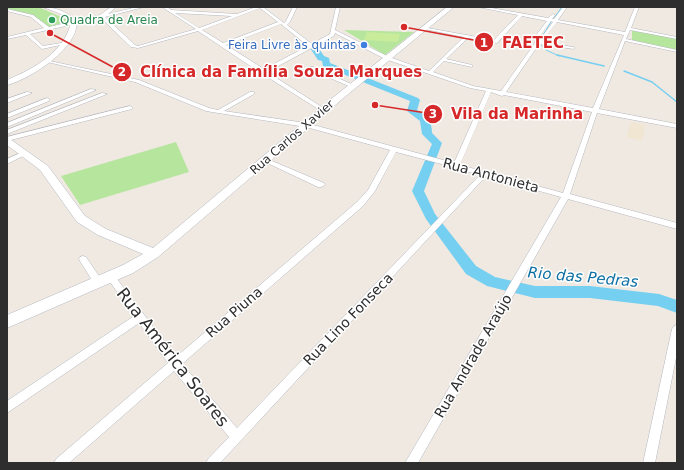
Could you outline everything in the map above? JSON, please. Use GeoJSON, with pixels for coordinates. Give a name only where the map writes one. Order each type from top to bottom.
{"type":"FeatureCollection","features":[{"type":"Feature","properties":{"kind":"street"},"geometry":{"type":"LineString","coordinates":[[46,7],[63,13],[74,21]]}},
{"type":"Feature","properties":{"kind":"street"},"geometry":{"type":"LineString","coordinates":[[102,16],[114,7]]}},
{"type":"Feature","properties":{"kind":"street"},"geometry":{"type":"LineString","coordinates":[[7,38],[74,21],[142,7]]}},
{"type":"Feature","properties":{"kind":"street"},"geometry":{"type":"LineString","coordinates":[[164,7],[323,110]]}},
{"type":"Feature","properties":{"kind":"street"},"geometry":{"type":"LineString","coordinates":[[102,16],[136,47],[198,30],[260,7],[311,46]]}},
{"type":"Feature","properties":{"kind":"street"},"geometry":{"type":"LineString","coordinates":[[223,45],[288,22],[295,7]]}},
{"type":"Feature","properties":{"kind":"street"},"geometry":{"type":"LineString","coordinates":[[263,72],[329,37],[334,31],[338,7]]}},
{"type":"Feature","properties":{"kind":"street","name":"Rua Carlos Xavier"},"geometry":{"type":"LineString","coordinates":[[7,322],[111,277],[140,263],[154,254],[359,80],[451,7]]}},
{"type":"Feature","properties":{"kind":"street"},"geometry":{"type":"LineString","coordinates":[[480,7],[556,20],[677,51]]}},
{"type":"Feature","properties":{"kind":"street"},"geometry":{"type":"LineString","coordinates":[[538,42],[536,38],[558,7]]}},
{"type":"Feature","properties":{"kind":"street"},"geometry":{"type":"LineString","coordinates":[[502,94],[538,42],[565,7]]}},
{"type":"Feature","properties":{"kind":"street","name":"Rua Andrade Araújo"},"geometry":{"type":"LineString","coordinates":[[411,463],[566,195],[595,111],[637,7]]}},
{"type":"Feature","properties":{"kind":"street"},"geometry":{"type":"LineString","coordinates":[[7,10],[32,16],[47,28]]}},
{"type":"Feature","properties":{"kind":"street"},"geometry":{"type":"LineString","coordinates":[[169,10],[238,16]]}},
{"type":"Feature","properties":{"kind":"street"},"geometry":{"type":"LineString","coordinates":[[424,28],[467,38],[494,42],[497,41],[522,14]]}},
{"type":"Feature","properties":{"kind":"street"},"geometry":{"type":"LineString","coordinates":[[7,83],[29,73],[47,61],[65,43],[73,32],[74,21]]}},
{"type":"Feature","properties":{"kind":"street"},"geometry":{"type":"LineString","coordinates":[[629,29],[677,38]]}},
{"type":"Feature","properties":{"kind":"street"},"geometry":{"type":"LineString","coordinates":[[334,31],[387,58],[488,92],[677,126]]}},
{"type":"Feature","properties":{"kind":"street"},"geometry":{"type":"LineString","coordinates":[[27,33],[42,48],[65,43]]}},
{"type":"Feature","properties":{"kind":"street"},"geometry":{"type":"LineString","coordinates":[[430,73],[467,38]]}},
{"type":"Feature","properties":{"kind":"street"},"geometry":{"type":"LineString","coordinates":[[538,42],[572,48]]}},
{"type":"Feature","properties":{"kind":"street"},"geometry":{"type":"LineString","coordinates":[[444,60],[470,66]]}},
{"type":"Feature","properties":{"kind":"street","name":"Rua Antonieta"},"geometry":{"type":"LineString","coordinates":[[47,61],[137,81],[200,107],[218,112],[306,126],[677,226]]}},
{"type":"Feature","properties":{"kind":"street"},"geometry":{"type":"LineString","coordinates":[[311,68],[359,80]]}},
{"type":"Feature","properties":{"kind":"street"},"geometry":{"type":"LineString","coordinates":[[7,125],[93,90]]}},
{"type":"Feature","properties":{"kind":"street"},"geometry":{"type":"LineString","coordinates":[[456,167],[488,92]]}},
{"type":"Feature","properties":{"kind":"street"},"geometry":{"type":"LineString","coordinates":[[7,101],[30,93]]}},
{"type":"Feature","properties":{"kind":"street"},"geometry":{"type":"LineString","coordinates":[[218,112],[252,93]]}},
{"type":"Feature","properties":{"kind":"street"},"geometry":{"type":"LineString","coordinates":[[7,132],[104,94]]}},
{"type":"Feature","properties":{"kind":"street"},"geometry":{"type":"LineString","coordinates":[[7,116],[47,100]]}},
{"type":"Feature","properties":{"kind":"street"},"geometry":{"type":"LineString","coordinates":[[8,142],[130,108]]}},
{"type":"Feature","properties":{"kind":"street"},"geometry":{"type":"LineString","coordinates":[[8,142],[25,153],[48,172],[81,219],[102,232],[154,254]]}},
{"type":"Feature","properties":{"kind":"street","name":"Rua Piuna"},"geometry":{"type":"LineString","coordinates":[[60,463],[360,204],[372,191],[394,149]]}},
{"type":"Feature","properties":{"kind":"street"},"geometry":{"type":"LineString","coordinates":[[7,162],[25,153]]}},
{"type":"Feature","properties":{"kind":"street"},"geometry":{"type":"LineString","coordinates":[[265,160],[321,185]]}},
{"type":"Feature","properties":{"kind":"street","name":"Rua Lino Fonseca"},"geometry":{"type":"LineString","coordinates":[[212,463],[484,174]]}},
{"type":"Feature","properties":{"kind":"street"},"geometry":{"type":"LineString","coordinates":[[84,259],[98,282]]}},
{"type":"Feature","properties":{"kind":"street","name":"Rua América Soares"},"geometry":{"type":"LineString","coordinates":[[111,277],[174,363],[236,436]]}},
{"type":"Feature","properties":{"kind":"street"},"geometry":{"type":"LineString","coordinates":[[7,407],[140,317]]}},
{"type":"Feature","properties":{"kind":"street"},"geometry":{"type":"LineString","coordinates":[[649,463],[677,329]]}},
{"type":"Feature","properties":{"kind":"shaded area"},"geometry":{"type":"Polygon","coordinates":[[[631,122],[645,125],[642,141],[627,137],[631,122]]]}},
{"type":"Feature","properties":{"kind":"green space"},"geometry":{"type":"Polygon","coordinates":[[[7,7],[41,8],[70,21],[48,27],[28,14],[7,9],[7,7]]]}},
{"type":"Feature","properties":{"kind":"green space"},"geometry":{"type":"Polygon","coordinates":[[[632,29],[677,37],[677,50],[632,40],[632,29]]]}},
{"type":"Feature","properties":{"kind":"green space"},"geometry":{"type":"Polygon","coordinates":[[[344,30],[414,32],[385,55],[344,30]]]}},
{"type":"Feature","properties":{"kind":"green space"},"geometry":{"type":"Polygon","coordinates":[[[367,32],[400,34],[398,42],[364,40],[367,32]]]}},
{"type":"Feature","properties":{"kind":"green space"},"geometry":{"type":"Polygon","coordinates":[[[176,142],[189,172],[80,205],[61,176],[176,142]]]}},
{"type":"Feature","properties":{"kind":"waterway"},"geometry":{"type":"LineString","coordinates":[[554,18],[562,7]]}},
{"type":"Feature","properties":{"kind":"waterway"},"geometry":{"type":"LineString","coordinates":[[540,40],[551,22]]}},
{"type":"Feature","properties":{"kind":"waterway"},"geometry":{"type":"LineString","coordinates":[[541,45],[546,50],[559,56]]}},
{"type":"Feature","properties":{"kind":"waterway","name":"Rio das Pedras"},"geometry":{"type":"LineString","coordinates":[[314,48],[321,58],[326,60],[326,64],[415,100],[412,111],[426,122],[427,134],[437,143],[418,191],[430,216],[471,270],[492,282],[535,292],[590,292],[659,300],[677,307]]}},
{"type":"Feature","properties":{"kind":"waterway"},"geometry":{"type":"LineString","coordinates":[[557,55],[604,66]]}},
{"type":"Feature","properties":{"kind":"waterway"},"geometry":{"type":"LineString","coordinates":[[624,71],[652,82],[677,102]]}},
{"type":"Feature","properties":{"kind":"place","name":"Quadra de Areia"},"geometry":{"type":"Point","coordinates":[52,20]}},
{"type":"Feature","properties":{"kind":"place","name":"FAETEC"},"geometry":{"type":"Point","coordinates":[404,27]}},
{"type":"Feature","properties":{"kind":"place","name":"Clínica da Família Souza Marques"},"geometry":{"type":"Point","coordinates":[50,33]}},
{"type":"Feature","properties":{"kind":"place","name":"Feira Livre às quintas"},"geometry":{"type":"Point","coordinates":[364,45]}},
{"type":"Feature","properties":{"kind":"place","name":"Vila da Marinha"},"geometry":{"type":"Point","coordinates":[375,105]}}]}
